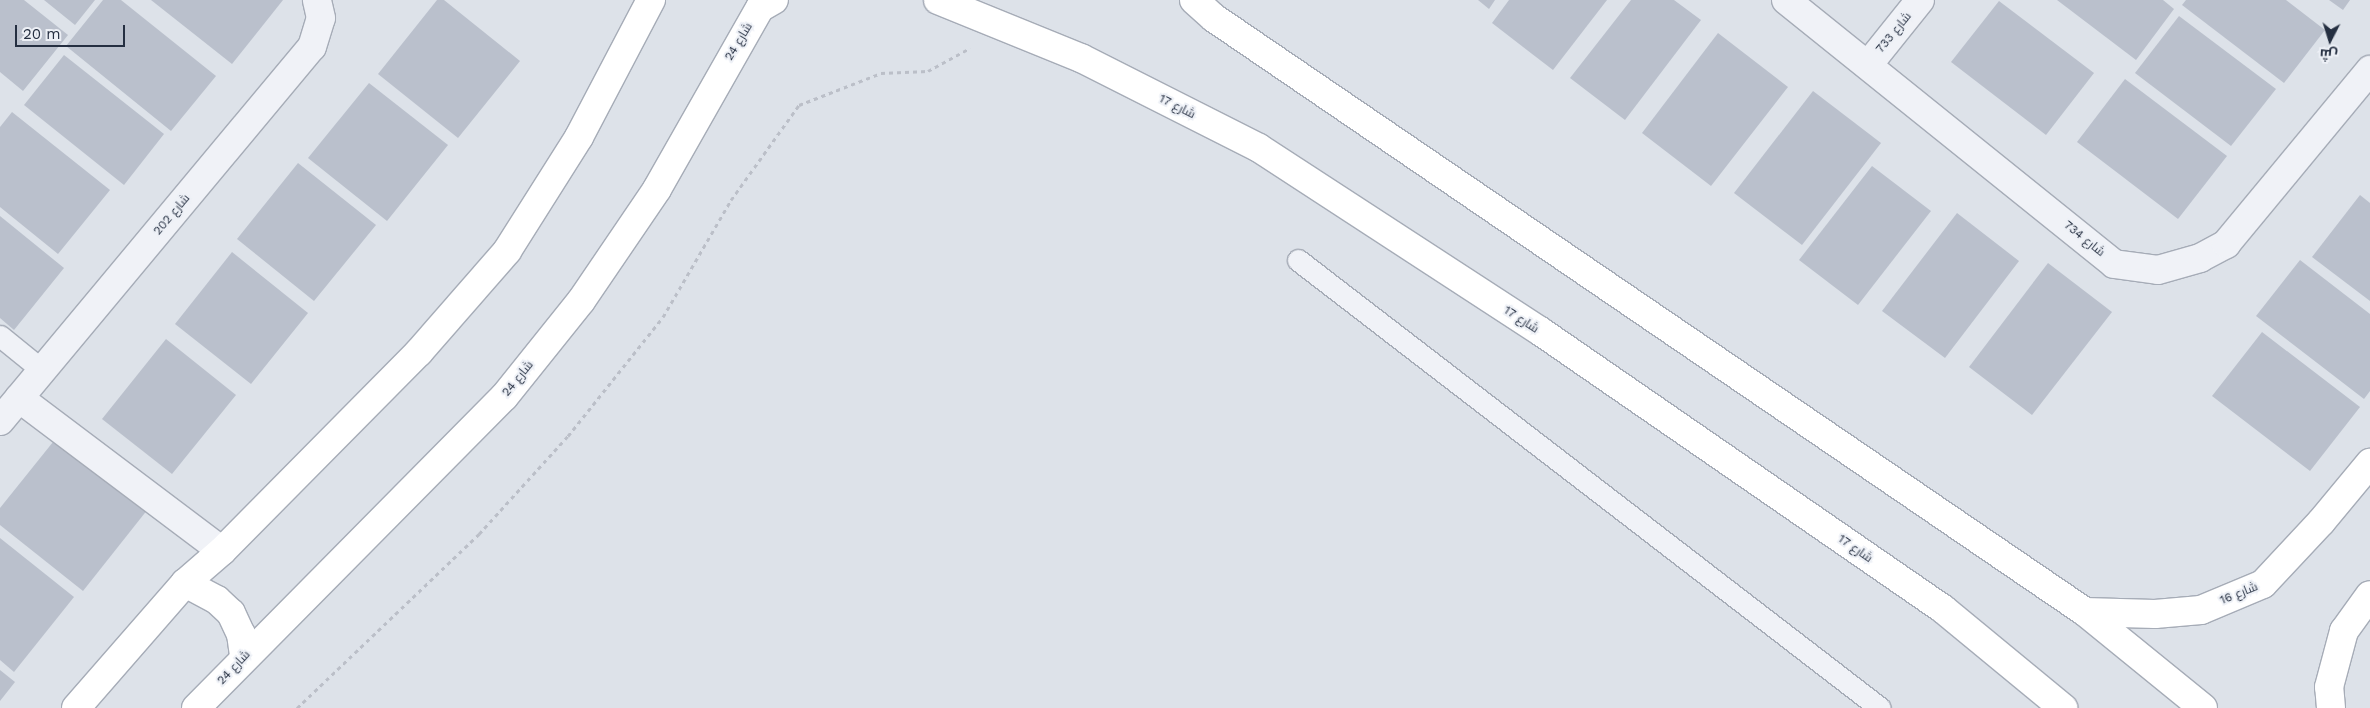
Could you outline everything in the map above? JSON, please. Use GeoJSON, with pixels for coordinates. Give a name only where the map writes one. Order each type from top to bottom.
{"type":"FeatureCollection","features":[{"type":"Feature","properties":{"kind":"street","name":"شارع 202"},"geometry":{"type":"LineString","coordinates":[[0,421],[312,48],[321,18],[317,0]]}},
{"type":"Feature","properties":{"kind":"street"},"geometry":{"type":"LineString","coordinates":[[76,708],[185,583],[222,551],[419,352],[507,251],[579,137],[651,0]]}},
{"type":"Feature","properties":{"kind":"street","name":"شارع 24"},"geometry":{"type":"LineString","coordinates":[[196,708],[244,656],[375,529],[504,397],[597,277],[658,188],[760,8],[774,0]]}},
{"type":"Feature","properties":{"kind":"street","name":"شارع 17"},"geometry":{"type":"LineString","coordinates":[[938,0],[1081,58],[1259,148],[1540,332],[1943,609],[2063,708]]}},
{"type":"Feature","properties":{"kind":"street"},"geometry":{"type":"LineString","coordinates":[[1194,0],[1214,18],[2084,612],[2203,708]]}},
{"type":"Feature","properties":{"kind":"street","name":"شارع 734"},"geometry":{"type":"LineString","coordinates":[[1786,0],[2114,264],[2158,270],[2200,258],[2226,244],[2370,70]]}},
{"type":"Feature","properties":{"kind":"street","name":"شارع 733"},"geometry":{"type":"LineString","coordinates":[[1868,65],[1920,0]]}},
{"type":"Feature","properties":{"kind":"street"},"geometry":{"type":"LineString","coordinates":[[19,398],[222,551]]}},
{"type":"Feature","properties":{"kind":"street","name":"شارع 16"},"geometry":{"type":"LineString","coordinates":[[2084,612],[2155,614],[2201,610],[2263,584],[2321,522],[2370,463]]}},
{"type":"Feature","properties":{"kind":"street"},"geometry":{"type":"LineString","coordinates":[[185,583],[217,600],[231,614],[241,634],[244,656]]}},
{"type":"Feature","properties":{"kind":"street"},"geometry":{"type":"LineString","coordinates":[[2331,708],[2329,687],[2344,632],[2370,595]]}},
{"type":"Feature","properties":{"kind":"lane"},"geometry":{"type":"LineString","coordinates":[[1298,260],[1880,708]]}},
{"type":"Feature","properties":{"kind":"lane"},"geometry":{"type":"LineString","coordinates":[[0,336],[42,370]]}},
{"type":"Feature","properties":{"kind":"path"},"geometry":{"type":"LineString","coordinates":[[297,708],[479,534],[568,436],[663,317],[731,200],[799,105],[880,74],[928,71],[1007,28]]}},
{"type":"Feature","properties":{"kind":"building"},"geometry":{"type":"Polygon","coordinates":[[[0,0],[24,0],[68,35],[23,91],[0,72],[0,0]]]}},
{"type":"Feature","properties":{"kind":"building"},"geometry":{"type":"Polygon","coordinates":[[[44,0],[95,0],[75,25],[44,0]]]}},
{"type":"Feature","properties":{"kind":"building"},"geometry":{"type":"Polygon","coordinates":[[[103,0],[121,0],[216,76],[171,131],[66,46],[103,0]]]}},
{"type":"Feature","properties":{"kind":"building"},"geometry":{"type":"Polygon","coordinates":[[[151,0],[283,0],[232,64],[151,0]]]}},
{"type":"Feature","properties":{"kind":"building"},"geometry":{"type":"Polygon","coordinates":[[[437,0],[444,0],[520,61],[458,138],[378,74],[437,0]]]}},
{"type":"Feature","properties":{"kind":"building"},"geometry":{"type":"Polygon","coordinates":[[[1478,0],[1495,0],[1489,9],[1478,0]]]}},
{"type":"Feature","properties":{"kind":"building"},"geometry":{"type":"Polygon","coordinates":[[[1509,0],[1607,0],[1553,70],[1492,23],[1509,0]]]}},
{"type":"Feature","properties":{"kind":"building"},"geometry":{"type":"Polygon","coordinates":[[[1631,0],[1674,0],[1701,20],[1625,120],[1570,78],[1631,0]]]}},
{"type":"Feature","properties":{"kind":"building"},"geometry":{"type":"Polygon","coordinates":[[[2057,0],[2163,0],[2174,9],[2136,60],[2057,0]]]}},
{"type":"Feature","properties":{"kind":"building"},"geometry":{"type":"Polygon","coordinates":[[[2186,0],[2286,0],[2325,30],[2284,83],[2182,5],[2186,0]]]}},
{"type":"Feature","properties":{"kind":"building"},"geometry":{"type":"Polygon","coordinates":[[[2329,0],[2350,0],[2343,10],[2329,0]]]}},
{"type":"Feature","properties":{"kind":"building"},"geometry":{"type":"Polygon","coordinates":[[[1999,1],[2094,73],[2046,135],[1951,62],[1999,1]]]}},
{"type":"Feature","properties":{"kind":"building"},"geometry":{"type":"Polygon","coordinates":[[[2179,16],[2276,89],[2231,146],[2135,73],[2179,16]]]}},
{"type":"Feature","properties":{"kind":"building"},"geometry":{"type":"Polygon","coordinates":[[[1718,33],[1788,87],[1711,186],[1642,133],[1718,33]]]}},
{"type":"Feature","properties":{"kind":"building"},"geometry":{"type":"Polygon","coordinates":[[[64,55],[164,134],[124,185],[24,105],[64,55]]]}},
{"type":"Feature","properties":{"kind":"building"},"geometry":{"type":"Polygon","coordinates":[[[2125,79],[2227,156],[2178,219],[2077,142],[2125,79]]]}},
{"type":"Feature","properties":{"kind":"building"},"geometry":{"type":"Polygon","coordinates":[[[369,83],[448,145],[387,221],[308,158],[369,83]]]}},
{"type":"Feature","properties":{"kind":"building"},"geometry":{"type":"Polygon","coordinates":[[[1813,91],[1881,143],[1802,245],[1734,193],[1813,91]]]}},
{"type":"Feature","properties":{"kind":"building"},"geometry":{"type":"Polygon","coordinates":[[[12,112],[110,190],[58,254],[0,207],[0,127],[12,112]]]}},
{"type":"Feature","properties":{"kind":"building"},"geometry":{"type":"Polygon","coordinates":[[[298,163],[376,225],[314,301],[237,239],[298,163]]]}},
{"type":"Feature","properties":{"kind":"building"},"geometry":{"type":"Polygon","coordinates":[[[1872,166],[1931,211],[1858,305],[1799,260],[1872,166]]]}},
{"type":"Feature","properties":{"kind":"building"},"geometry":{"type":"Polygon","coordinates":[[[2360,195],[2370,203],[2370,301],[2312,257],[2360,195]]]}},
{"type":"Feature","properties":{"kind":"building"},"geometry":{"type":"Polygon","coordinates":[[[1957,213],[2019,261],[1945,358],[1882,311],[1957,213]]]}},
{"type":"Feature","properties":{"kind":"building"},"geometry":{"type":"Polygon","coordinates":[[[0,216],[64,268],[14,330],[0,318],[0,216]]]}},
{"type":"Feature","properties":{"kind":"building"},"geometry":{"type":"Polygon","coordinates":[[[232,252],[308,313],[251,384],[175,324],[232,252]]]}},
{"type":"Feature","properties":{"kind":"building"},"geometry":{"type":"Polygon","coordinates":[[[2300,260],[2370,314],[2370,391],[2364,399],[2256,316],[2300,260]]]}},
{"type":"Feature","properties":{"kind":"building"},"geometry":{"type":"Polygon","coordinates":[[[2048,263],[2112,312],[2032,415],[1969,367],[2048,263]]]}},
{"type":"Feature","properties":{"kind":"building"},"geometry":{"type":"Polygon","coordinates":[[[2262,332],[2360,407],[2310,471],[2212,396],[2262,332]]]}},
{"type":"Feature","properties":{"kind":"building"},"geometry":{"type":"Polygon","coordinates":[[[166,339],[236,395],[172,474],[102,419],[166,339]]]}},
{"type":"Feature","properties":{"kind":"building"},"geometry":{"type":"Polygon","coordinates":[[[57,437],[148,509],[83,591],[0,525],[0,508],[57,437]]]}},
{"type":"Feature","properties":{"kind":"building"},"geometry":{"type":"Polygon","coordinates":[[[0,538],[74,597],[14,672],[0,660],[0,538]]]}},
{"type":"Feature","properties":{"kind":"building"},"geometry":{"type":"Polygon","coordinates":[[[0,670],[15,682],[0,701],[0,670]]]}}]}
